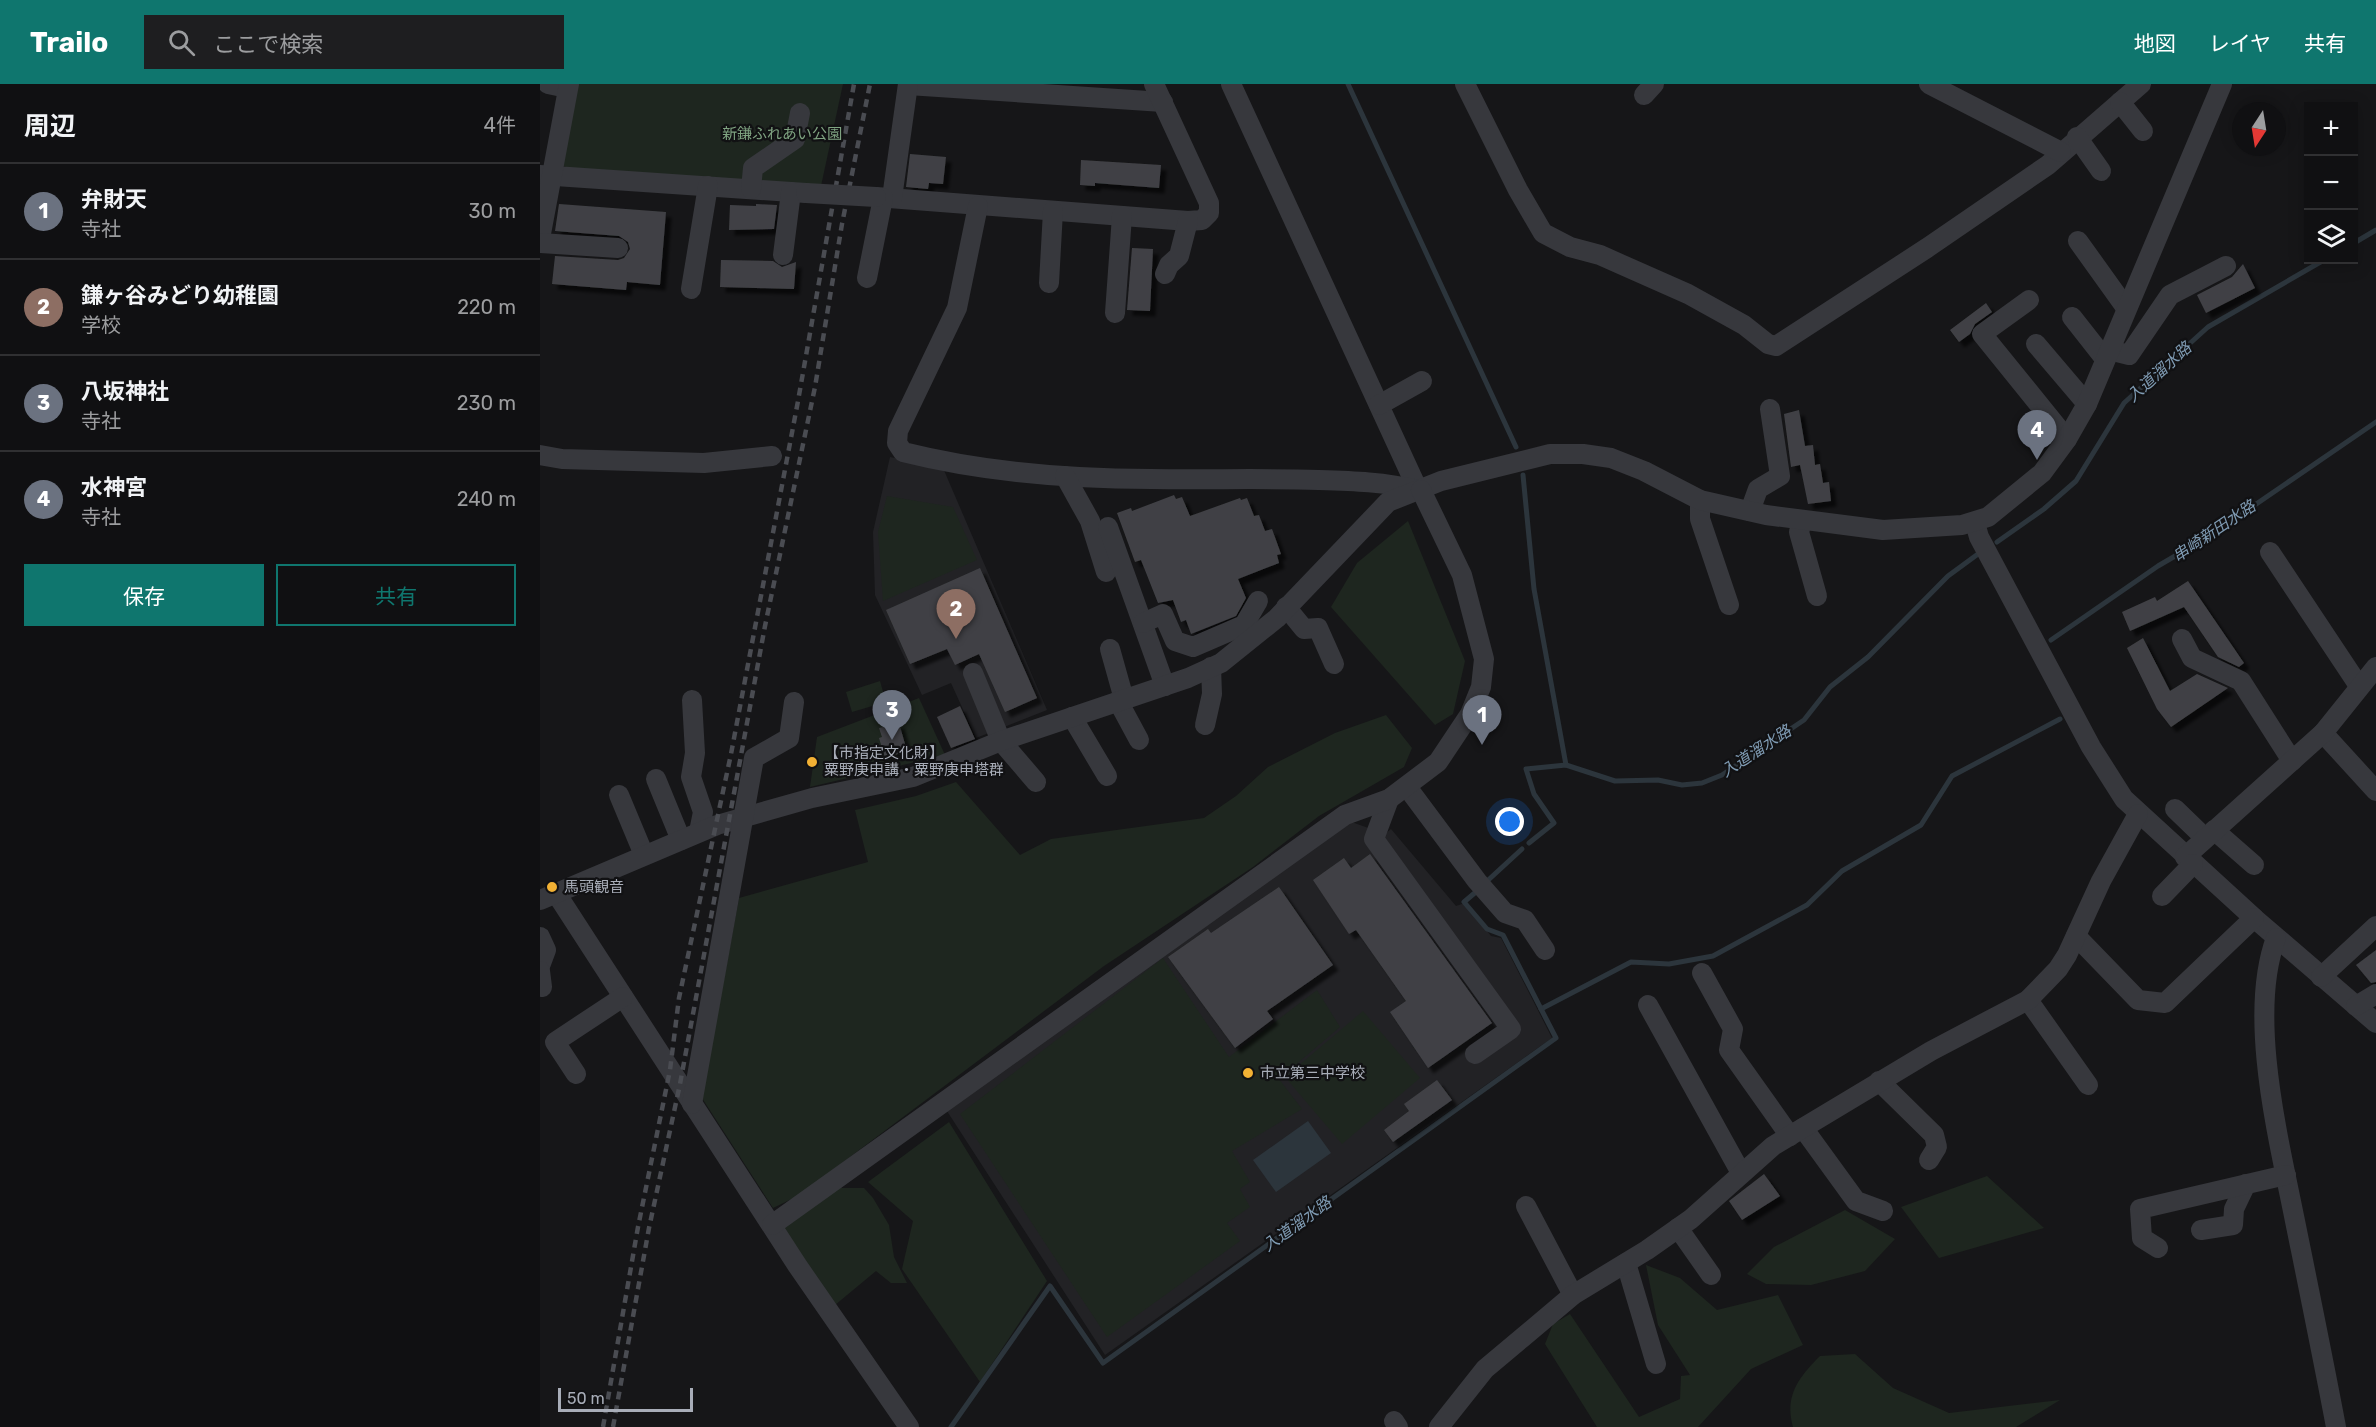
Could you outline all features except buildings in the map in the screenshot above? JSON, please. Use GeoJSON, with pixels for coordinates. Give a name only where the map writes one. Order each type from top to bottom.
{"type":"FeatureCollection","features":[{"type":"Feature","properties":{"kind":"street"},"geometry":{"type":"LineString","coordinates":[[867,278],[908,84],[1163,102]]}},
{"type":"Feature","properties":{"kind":"street"},"geometry":{"type":"LineString","coordinates":[[546,176],[1188,221],[1202,220],[1209,213],[1209,203],[1154,84]]}},
{"type":"Feature","properties":{"kind":"street"},"geometry":{"type":"LineString","coordinates":[[772,1225],[1345,815],[1389,800],[1407,787],[1438,762],[1456,739],[1470,714],[1483,673],[1484,658],[1462,575],[1379,405],[1232,84]]}},
{"type":"Feature","properties":{"kind":"street"},"geometry":{"type":"LineString","coordinates":[[1465,84],[1518,190],[1543,233],[1570,247],[1600,255],[1688,294],[1744,325],[1768,344],[1776,346],[1927,248],[2048,165],[2141,84]]}},
{"type":"Feature","properties":{"kind":"street"},"geometry":{"type":"LineString","coordinates":[[1929,84],[2061,152]]}},
{"type":"Feature","properties":{"kind":"street"},"geometry":{"type":"LineString","coordinates":[[909,1427],[772,1225],[623,997],[548,896],[690,836],[812,798],[913,777],[1001,741],[1165,686],[1211,667],[1244,646],[1286,607],[1388,502],[1473,471],[1550,454],[1583,454],[1622,462],[1701,500],[1802,520],[1883,530],[1975,523],[1988,517],[2042,473],[2067,438],[2087,404],[2222,84]]}},
{"type":"Feature","properties":{"kind":"street"},"geometry":{"type":"LineString","coordinates":[[561,85],[546,176],[540,241],[618,248]]}},
{"type":"Feature","properties":{"kind":"street"},"geometry":{"type":"LineString","coordinates":[[2120,102],[2142,131]]}},
{"type":"Feature","properties":{"kind":"street"},"geometry":{"type":"LineString","coordinates":[[751,189],[753,168],[795,139],[801,113]]}},
{"type":"Feature","properties":{"kind":"street"},"geometry":{"type":"LineString","coordinates":[[2078,137],[2101,171]]}},
{"type":"Feature","properties":{"kind":"street"},"geometry":{"type":"LineString","coordinates":[[691,289],[708,186]]}},
{"type":"Feature","properties":{"kind":"street"},"geometry":{"type":"LineString","coordinates":[[783,255],[798,192]]}},
{"type":"Feature","properties":{"kind":"street"},"geometry":{"type":"LineString","coordinates":[[978,206],[957,308],[898,431],[897,443],[903,453],[934,460],[1065,476],[1388,482],[1419,490]]}},
{"type":"Feature","properties":{"kind":"street"},"geometry":{"type":"LineString","coordinates":[[1049,283],[1053,211]]}},
{"type":"Feature","properties":{"kind":"street"},"geometry":{"type":"LineString","coordinates":[[1105,290],[1116,216]]}},
{"type":"Feature","properties":{"kind":"street"},"geometry":{"type":"LineString","coordinates":[[1115,313],[1116,216]]}},
{"type":"Feature","properties":{"kind":"street"},"geometry":{"type":"LineString","coordinates":[[1165,274],[1169,265],[1179,256],[1188,221]]}},
{"type":"Feature","properties":{"kind":"street"},"geometry":{"type":"LineString","coordinates":[[2078,241],[2126,308]]}},
{"type":"Feature","properties":{"kind":"street"},"geometry":{"type":"LineString","coordinates":[[2072,316],[2107,355],[2129,355],[2170,295],[2226,266]]}},
{"type":"Feature","properties":{"kind":"street"},"geometry":{"type":"LineString","coordinates":[[2029,300],[1982,334],[2067,438]]}},
{"type":"Feature","properties":{"kind":"street"},"geometry":{"type":"LineString","coordinates":[[2036,344],[2087,404]]}},
{"type":"Feature","properties":{"kind":"street"},"geometry":{"type":"LineString","coordinates":[[1379,405],[1422,381]]}},
{"type":"Feature","properties":{"kind":"street"},"geometry":{"type":"LineString","coordinates":[[1750,511],[1758,489],[1780,476],[1770,409]]}},
{"type":"Feature","properties":{"kind":"street"},"geometry":{"type":"LineString","coordinates":[[540,455],[562,459],[704,463],[772,456]]}},
{"type":"Feature","properties":{"kind":"street"},"geometry":{"type":"LineString","coordinates":[[1065,476],[1090,521],[1106,572]]}},
{"type":"Feature","properties":{"kind":"street"},"geometry":{"type":"LineString","coordinates":[[1701,500],[1700,519],[1729,605]]}},
{"type":"Feature","properties":{"kind":"street"},"geometry":{"type":"LineString","coordinates":[[1802,520],[1799,532],[1817,596]]}},
{"type":"Feature","properties":{"kind":"street"},"geometry":{"type":"LineString","coordinates":[[1975,523],[1979,537],[2091,747],[2124,799],[2321,977],[2368,1012],[2376,994]]}},
{"type":"Feature","properties":{"kind":"street"},"geometry":{"type":"LineString","coordinates":[[1108,527],[1165,686]]}},
{"type":"Feature","properties":{"kind":"street"},"geometry":{"type":"LineString","coordinates":[[2270,552],[2359,686]]}},
{"type":"Feature","properties":{"kind":"street"},"geometry":{"type":"LineString","coordinates":[[1143,623],[1163,614],[1175,641],[1193,647],[1244,625],[1258,601]]}},
{"type":"Feature","properties":{"kind":"street"},"geometry":{"type":"LineString","coordinates":[[1286,607],[1304,628],[1318,628],[1334,664]]}},
{"type":"Feature","properties":{"kind":"street"},"geometry":{"type":"LineString","coordinates":[[2182,639],[2192,658],[2241,681],[2292,760]]}},
{"type":"Feature","properties":{"kind":"street"},"geometry":{"type":"LineString","coordinates":[[1110,650],[1121,700],[1139,740]]}},
{"type":"Feature","properties":{"kind":"street"},"geometry":{"type":"LineString","coordinates":[[1205,725],[1212,694],[1211,667]]}},
{"type":"Feature","properties":{"kind":"street"},"geometry":{"type":"LineString","coordinates":[[2162,896],[2209,834],[2323,733],[2376,667]]}},
{"type":"Feature","properties":{"kind":"street"},"geometry":{"type":"LineString","coordinates":[[973,673],[1001,741],[1036,782]]}},
{"type":"Feature","properties":{"kind":"street"},"geometry":{"type":"LineString","coordinates":[[690,836],[703,812],[691,777],[695,753],[692,700]]}},
{"type":"Feature","properties":{"kind":"street"},"geometry":{"type":"LineString","coordinates":[[692,1104],[754,758],[789,738],[794,702]]}},
{"type":"Feature","properties":{"kind":"street"},"geometry":{"type":"LineString","coordinates":[[1071,717],[1107,776]]}},
{"type":"Feature","properties":{"kind":"street"},"geometry":{"type":"LineString","coordinates":[[2323,733],[2376,791]]}},
{"type":"Feature","properties":{"kind":"street"},"geometry":{"type":"LineString","coordinates":[[657,779],[690,836]]}},
{"type":"Feature","properties":{"kind":"street"},"geometry":{"type":"LineString","coordinates":[[1407,787],[1481,886],[1505,913],[1525,920],[1545,950]]}},
{"type":"Feature","properties":{"kind":"street"},"geometry":{"type":"LineString","coordinates":[[619,795],[644,855]]}},
{"type":"Feature","properties":{"kind":"street"},"geometry":{"type":"LineString","coordinates":[[1389,800],[1374,839],[1511,1029],[1474,1054]]}},
{"type":"Feature","properties":{"kind":"street"},"geometry":{"type":"LineString","coordinates":[[2175,808],[2254,866]]}},
{"type":"Feature","properties":{"kind":"street"},"geometry":{"type":"LineString","coordinates":[[1441,1426],[1485,1369],[1573,1295],[1678,1228],[1741,1173],[1797,1132],[1879,1081],[2028,1000],[2058,969],[2101,881],[2138,814]]}},
{"type":"Feature","properties":{"kind":"street"},"geometry":{"type":"LineString","coordinates":[[2076,936],[2138,1000],[2165,1003],[2254,918]]}},
{"type":"Feature","properties":{"kind":"street"},"geometry":{"type":"LineString","coordinates":[[2321,977],[2376,926]]}},
{"type":"Feature","properties":{"kind":"street"},"geometry":{"type":"LineString","coordinates":[[540,937],[546,950],[540,966]]}},
{"type":"Feature","properties":{"kind":"street"},"geometry":{"type":"LineString","coordinates":[[2276,938],[2272,949],[2265,1003],[2264,1044],[2286,1175],[2336,1427]]}},
{"type":"Feature","properties":{"kind":"street"},"geometry":{"type":"LineString","coordinates":[[1702,973],[1733,1029],[1730,1050],[1856,1201],[1884,1211]]}},
{"type":"Feature","properties":{"kind":"street"},"geometry":{"type":"LineString","coordinates":[[576,1074],[555,1042],[623,997]]}},
{"type":"Feature","properties":{"kind":"street"},"geometry":{"type":"LineString","coordinates":[[2028,1000],[2088,1085]]}},
{"type":"Feature","properties":{"kind":"street"},"geometry":{"type":"LineString","coordinates":[[1648,1005],[1741,1173]]}},
{"type":"Feature","properties":{"kind":"street"},"geometry":{"type":"LineString","coordinates":[[1879,1081],[1934,1135],[1937,1148],[1929,1160]]}},
{"type":"Feature","properties":{"kind":"street"},"geometry":{"type":"LineString","coordinates":[[2158,1248],[2142,1238],[2140,1209],[2286,1175]]}},
{"type":"Feature","properties":{"kind":"street"},"geometry":{"type":"LineString","coordinates":[[2201,1230],[2233,1225],[2234,1209],[2246,1184]]}},
{"type":"Feature","properties":{"kind":"street"},"geometry":{"type":"LineString","coordinates":[[1526,1206],[1573,1295]]}},
{"type":"Feature","properties":{"kind":"street"},"geometry":{"type":"LineString","coordinates":[[1678,1228],[1711,1275]]}},
{"type":"Feature","properties":{"kind":"street"},"geometry":{"type":"LineString","coordinates":[[1626,1263],[1656,1364]]}},
{"type":"Feature","properties":{"kind":"shaded area"},"geometry":{"type":"Polygon","coordinates":[[[890,457],[943,468],[1047,710],[976,738],[951,683],[922,695],[875,595],[873,532],[890,457]]]}},
{"type":"Feature","properties":{"kind":"shaded area","name":"市立第三中学校"},"geometry":{"type":"Polygon","coordinates":[[[1346,820],[1385,834],[1391,829],[1456,906],[1465,903],[1491,936],[1501,938],[1552,1038],[1105,1355],[945,1108],[1346,820]]]}},
{"type":"Feature","properties":{"kind":"shaded area"},"geometry":{"type":"Polygon","coordinates":[[[1308,1121],[1331,1153],[1276,1192],[1253,1160],[1308,1121]]]}},
{"type":"Feature","properties":{"kind":"green space","name":"新鎌ふれあい公園"},"geometry":{"type":"Polygon","coordinates":[[[576,84],[843,84],[821,186],[572,169],[561,165],[576,84]]]}},
{"type":"Feature","properties":{"kind":"green space"},"geometry":{"type":"Polygon","coordinates":[[[887,496],[953,507],[977,560],[883,601],[878,532],[887,496]]]}},
{"type":"Feature","properties":{"kind":"green space"},"geometry":{"type":"Polygon","coordinates":[[[1408,521],[1465,661],[1453,714],[1435,725],[1331,607],[1357,563],[1408,521]]]}},
{"type":"Feature","properties":{"kind":"green space"},"geometry":{"type":"Polygon","coordinates":[[[880,681],[886,702],[852,712],[846,692],[880,681]]]}},
{"type":"Feature","properties":{"kind":"green space"},"geometry":{"type":"Polygon","coordinates":[[[919,698],[945,755],[810,787],[817,737],[919,698]]]}},
{"type":"Feature","properties":{"kind":"green space"},"geometry":{"type":"Polygon","coordinates":[[[1386,715],[1412,748],[1404,767],[1319,816],[1253,867],[1104,966],[798,1196],[773,1208],[702,1098],[739,898],[868,862],[855,810],[916,796],[956,782],[1020,855],[1051,839],[1204,818],[1236,796],[1268,767],[1335,733],[1386,715]]]}},
{"type":"Feature","properties":{"kind":"green space"},"geometry":{"type":"Polygon","coordinates":[[[1163,958],[1229,1057],[1317,990],[1340,1027],[1279,1079],[1302,1109],[1232,1151],[1250,1182],[1240,1189],[1250,1207],[1227,1223],[1240,1241],[1107,1337],[960,1114],[1163,958]]]}},
{"type":"Feature","properties":{"kind":"green space"},"geometry":{"type":"Polygon","coordinates":[[[1363,1011],[1420,1078],[1342,1144],[1285,1077],[1363,1011]]]}},
{"type":"Feature","properties":{"kind":"green space"},"geometry":{"type":"Polygon","coordinates":[[[949,1122],[1047,1281],[980,1382],[902,1269],[913,1221],[868,1182],[949,1122]]]}},
{"type":"Feature","properties":{"kind":"green space"},"geometry":{"type":"Polygon","coordinates":[[[1987,1176],[2044,1228],[1939,1258],[1901,1207],[1987,1176]]]}},
{"type":"Feature","properties":{"kind":"green space"},"geometry":{"type":"Polygon","coordinates":[[[829,1188],[864,1188],[873,1198],[889,1225],[894,1257],[907,1283],[891,1283],[876,1271],[835,1305],[780,1226],[829,1188]]]}},
{"type":"Feature","properties":{"kind":"green space"},"geometry":{"type":"Polygon","coordinates":[[[1845,1210],[1895,1239],[1865,1271],[1811,1285],[1766,1284],[1747,1274],[1774,1247],[1845,1210]]]}},
{"type":"Feature","properties":{"kind":"green space"},"geometry":{"type":"Polygon","coordinates":[[[1646,1265],[1680,1278],[1717,1310],[1778,1295],[1803,1345],[1751,1369],[1698,1427],[1597,1427],[1545,1344],[1553,1324],[1570,1314],[1639,1417],[1680,1399],[1681,1376],[1690,1375],[1658,1325],[1646,1265]]]}},
{"type":"Feature","properties":{"kind":"green space"},"geometry":{"type":"Polygon","coordinates":[[[1855,1354],[1893,1388],[1949,1413],[2060,1400],[2016,1427],[1793,1427],[1790,1406],[1792,1396],[1806,1372],[1820,1356],[1855,1354]]]}},
{"type":"Feature","properties":{"kind":"waterway"},"geometry":{"type":"LineString","coordinates":[[1348,84],[1516,447]]}},
{"type":"Feature","properties":{"kind":"waterway","name":"入道溜水路"},"geometry":{"type":"LineString","coordinates":[[2358,241],[2376,230]]}},
{"type":"Feature","properties":{"kind":"waterway","name":"入道溜水路"},"geometry":{"type":"LineString","coordinates":[[1997,542],[2044,509],[2076,481],[2124,403],[2208,327],[2317,264]]}},
{"type":"Feature","properties":{"kind":"waterway","name":"串崎新田水路"},"geometry":{"type":"LineString","coordinates":[[2051,640],[2158,566],[2211,535],[2376,422]]}},
{"type":"Feature","properties":{"kind":"waterway"},"geometry":{"type":"LineString","coordinates":[[1523,475],[1534,589],[1566,765]]}},
{"type":"Feature","properties":{"kind":"waterway","name":"入道溜水路"},"geometry":{"type":"LineString","coordinates":[[1529,843],[1554,823],[1534,794],[1526,769],[1566,765],[1615,781],[1658,780],[1682,785],[1702,783],[1722,775],[1804,720],[1830,687],[1868,657],[1948,576],[1978,554]]}},
{"type":"Feature","properties":{"kind":"waterway"},"geometry":{"type":"LineString","coordinates":[[1541,1009],[1631,962],[1669,964],[1713,956],[1807,905],[1842,871],[1921,825],[1952,776],[2060,719]]}},
{"type":"Feature","properties":{"kind":"waterway","name":"入道溜水路"},"geometry":{"type":"LineString","coordinates":[[1485,883],[1522,849]]}},
{"type":"Feature","properties":{"kind":"waterway","name":"入道溜水路"},"geometry":{"type":"LineString","coordinates":[[951,1427],[1050,1286],[1103,1363],[1556,1038],[1503,935],[1487,929],[1464,902],[1477,891]]}},
{"type":"Feature","properties":{"kind":"railway"},"geometry":{"type":"LineString","coordinates":[[603,1427],[638,1227],[670,1070],[679,998],[731,754],[798,401],[854,84]]}},
{"type":"Feature","properties":{"kind":"railway"},"geometry":{"type":"LineString","coordinates":[[613,1427],[649,1228],[680,1084],[765,626],[815,387],[842,224],[870,84]]}},
{"type":"Feature","properties":{"kind":"place","name":"水神宮"},"geometry":{"type":"Point","coordinates":[2037,460]}},
{"type":"Feature","properties":{"kind":"place","name":"鎌ヶ谷みどり幼稚園"},"geometry":{"type":"Point","coordinates":[956,639]}},
{"type":"Feature","properties":{"kind":"place","name":"八坂神社"},"geometry":{"type":"Point","coordinates":[892,740]}},
{"type":"Feature","properties":{"kind":"place","name":"弁財天"},"geometry":{"type":"Point","coordinates":[1482,745]}},
{"type":"Feature","properties":{"kind":"place","name":"【市指定文化財】 粟野庚申講・粟野庚申塔群"},"geometry":{"type":"Point","coordinates":[812,762]}},
{"type":"Feature","properties":{"kind":"place","name":"馬頭観音"},"geometry":{"type":"Point","coordinates":[552,887]}},
{"type":"Feature","properties":{"kind":"place","name":"市立第三中学校"},"geometry":{"type":"Point","coordinates":[1248,1073]}}]}
